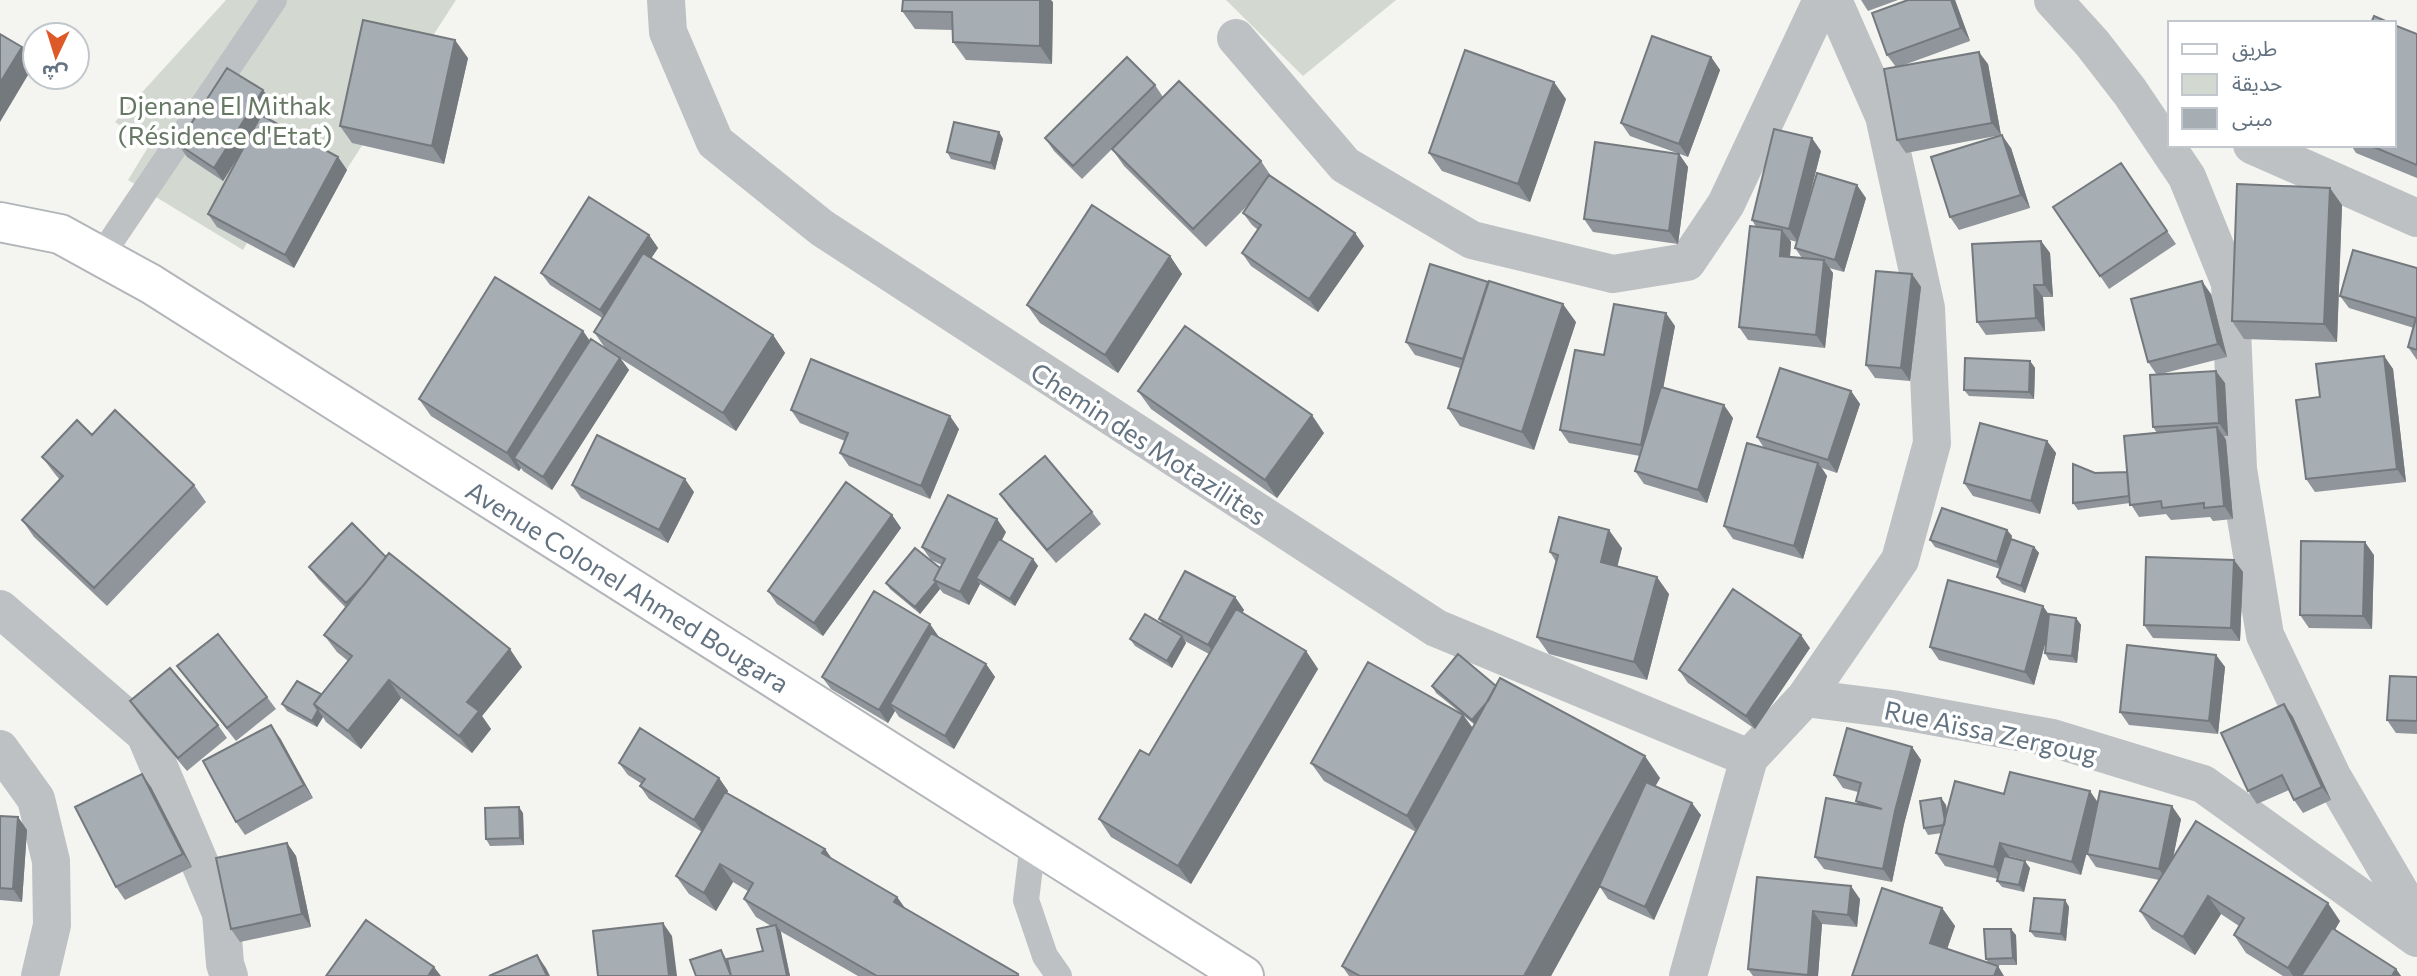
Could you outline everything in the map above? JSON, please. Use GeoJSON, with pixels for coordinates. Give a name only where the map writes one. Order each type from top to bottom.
{"type":"FeatureCollection","features":[{"type":"Feature","properties":{"kind":"main road","name":"Avenue Colonel Ahmed Bougara"},"geometry":{"type":"LineString","coordinates":[[0,222],[60,234],[151,284],[1244,976]]}},
{"type":"Feature","properties":{"kind":"street","name":"Chemin des Motazilites"},"geometry":{"type":"LineString","coordinates":[[666,0],[668,32],[715,142],[822,228],[1436,628],[1749,758]]}},
{"type":"Feature","properties":{"kind":"street"},"geometry":{"type":"LineString","coordinates":[[1236,38],[1345,165],[1472,240],[1613,274],[1687,262],[1726,204],[1822,0]]}},
{"type":"Feature","properties":{"kind":"street"},"geometry":{"type":"LineString","coordinates":[[1688,976],[1749,758],[1805,698],[1900,560],[1932,443],[1926,308],[1884,116],[1832,0]]}},
{"type":"Feature","properties":{"kind":"street"},"geometry":{"type":"LineString","coordinates":[[2053,0],[2092,43],[2130,92],[2187,177],[2230,283],[2238,469],[2265,635],[2332,776],[2417,921]]}},
{"type":"Feature","properties":{"kind":"street"},"geometry":{"type":"LineString","coordinates":[[2130,92],[2168,108]]}},
{"type":"Feature","properties":{"kind":"street"},"geometry":{"type":"LineString","coordinates":[[2257,147],[2417,218]]}},
{"type":"Feature","properties":{"kind":"street"},"geometry":{"type":"LineString","coordinates":[[0,609],[145,734],[220,913],[225,964],[229,976]]}},
{"type":"Feature","properties":{"kind":"street","name":"Rue Aïssa Zergoug"},"geometry":{"type":"LineString","coordinates":[[1805,698],[1892,709],[2052,738],[2203,784],[2417,938]]}},
{"type":"Feature","properties":{"kind":"street"},"geometry":{"type":"LineString","coordinates":[[0,749],[37,799],[51,861],[52,925],[40,976]]}},
{"type":"Feature","properties":{"kind":"lane"},"geometry":{"type":"LineString","coordinates":[[101,256],[274,0]]}},
{"type":"Feature","properties":{"kind":"lane"},"geometry":{"type":"LineString","coordinates":[[1033,843],[1026,900],[1045,956],[1059,976]]}},
{"type":"Feature","properties":{"kind":"green space","name":"Djenane El Mithak (Résidence d'Etat)"},"geometry":{"type":"Polygon","coordinates":[[[226,0],[456,0],[343,175],[302,144],[243,250],[128,180],[150,144],[115,122],[226,0]]]}},
{"type":"Feature","properties":{"kind":"green space"},"geometry":{"type":"Polygon","coordinates":[[[1226,0],[1396,0],[1303,76],[1226,0]]]}},
{"type":"Feature","properties":{"kind":"building"},"geometry":{"type":"Polygon","coordinates":[[[903,0],[1040,0],[1040,46],[953,42],[952,12],[902,11],[903,0]]]}},
{"type":"Feature","properties":{"kind":"building"},"geometry":{"type":"Polygon","coordinates":[[[1908,0],[1951,0],[1961,28],[1887,55],[1872,13],[1908,0]]]}},
{"type":"Feature","properties":{"kind":"building"},"geometry":{"type":"Polygon","coordinates":[[[2374,16],[2385,21],[2372,21],[2374,16]]]}},
{"type":"Feature","properties":{"kind":"building"},"geometry":{"type":"Polygon","coordinates":[[[363,20],[455,40],[432,146],[340,126],[363,20]]]}},
{"type":"Feature","properties":{"kind":"building"},"geometry":{"type":"Polygon","coordinates":[[[2396,26],[2417,34],[2417,165],[2374,147],[2396,147],[2396,26]]]}},
{"type":"Feature","properties":{"kind":"building"},"geometry":{"type":"Polygon","coordinates":[[[0,34],[21,49],[0,83],[0,34]]]}},
{"type":"Feature","properties":{"kind":"building"},"geometry":{"type":"Polygon","coordinates":[[[1652,36],[1711,57],[1679,144],[1621,123],[1652,36]]]}},
{"type":"Feature","properties":{"kind":"building"},"geometry":{"type":"Polygon","coordinates":[[[1465,50],[1554,82],[1518,184],[1429,153],[1465,50]]]}},
{"type":"Feature","properties":{"kind":"building"},"geometry":{"type":"Polygon","coordinates":[[[1979,52],[1992,123],[1897,140],[1884,69],[1979,52]]]}},
{"type":"Feature","properties":{"kind":"building"},"geometry":{"type":"Polygon","coordinates":[[[1127,57],[1155,85],[1073,166],[1045,138],[1127,57]]]}},
{"type":"Feature","properties":{"kind":"building"},"geometry":{"type":"Polygon","coordinates":[[[227,68],[263,90],[214,168],[178,144],[227,68]]]}},
{"type":"Feature","properties":{"kind":"building"},"geometry":{"type":"Polygon","coordinates":[[[1179,81],[1261,161],[1193,229],[1112,149],[1179,81]]]}},
{"type":"Feature","properties":{"kind":"building"},"geometry":{"type":"Polygon","coordinates":[[[261,115],[338,157],[285,255],[208,214],[261,115]]]}},
{"type":"Feature","properties":{"kind":"building"},"geometry":{"type":"Polygon","coordinates":[[[954,122],[999,132],[991,163],[947,152],[954,122]]]}},
{"type":"Feature","properties":{"kind":"building"},"geometry":{"type":"Polygon","coordinates":[[[1774,129],[1812,138],[1789,229],[1752,220],[1774,129]]]}},
{"type":"Feature","properties":{"kind":"building"},"geometry":{"type":"Polygon","coordinates":[[[2002,135],[2021,195],[1950,217],[1931,157],[2002,135]]]}},
{"type":"Feature","properties":{"kind":"building"},"geometry":{"type":"Polygon","coordinates":[[[1595,142],[1679,154],[1669,231],[1584,219],[1595,142]]]}},
{"type":"Feature","properties":{"kind":"building"},"geometry":{"type":"Polygon","coordinates":[[[2121,163],[2167,231],[2100,276],[2053,207],[2121,163]]]}},
{"type":"Feature","properties":{"kind":"building"},"geometry":{"type":"Polygon","coordinates":[[[1817,173],[1857,185],[1835,260],[1795,248],[1817,173]]]}},
{"type":"Feature","properties":{"kind":"building"},"geometry":{"type":"Polygon","coordinates":[[[1269,175],[1355,233],[1309,299],[1242,253],[1261,225],[1243,213],[1269,175]]]}},
{"type":"Feature","properties":{"kind":"building"},"geometry":{"type":"Polygon","coordinates":[[[2237,184],[2330,188],[2324,324],[2232,321],[2237,184]]]}},
{"type":"Feature","properties":{"kind":"building"},"geometry":{"type":"Polygon","coordinates":[[[589,197],[649,235],[600,310],[541,273],[589,197]]]}},
{"type":"Feature","properties":{"kind":"building"},"geometry":{"type":"Polygon","coordinates":[[[1092,205],[1170,256],[1105,355],[1027,305],[1092,205]]]}},
{"type":"Feature","properties":{"kind":"building"},"geometry":{"type":"Polygon","coordinates":[[[1750,226],[1782,230],[1780,256],[1824,260],[1816,335],[1739,327],[1750,226]]]}},
{"type":"Feature","properties":{"kind":"building"},"geometry":{"type":"Polygon","coordinates":[[[2041,241],[2044,285],[2034,285],[2036,318],[1977,322],[1972,244],[2041,241]]]}},
{"type":"Feature","properties":{"kind":"building"},"geometry":{"type":"Polygon","coordinates":[[[2353,250],[2417,268],[2417,350],[2408,347],[2416,318],[2340,296],[2353,250]]]}},
{"type":"Feature","properties":{"kind":"building"},"geometry":{"type":"Polygon","coordinates":[[[643,253],[773,335],[723,413],[594,332],[643,253]]]}},
{"type":"Feature","properties":{"kind":"building"},"geometry":{"type":"Polygon","coordinates":[[[1430,264],[1488,282],[1463,359],[1406,342],[1430,264]]]}},
{"type":"Feature","properties":{"kind":"building"},"geometry":{"type":"Polygon","coordinates":[[[1876,271],[1912,274],[1901,368],[1866,365],[1876,271]]]}},
{"type":"Feature","properties":{"kind":"building"},"geometry":{"type":"Polygon","coordinates":[[[495,277],[583,331],[507,453],[419,399],[495,277]]]}},
{"type":"Feature","properties":{"kind":"building"},"geometry":{"type":"Polygon","coordinates":[[[1489,281],[1563,304],[1522,432],[1448,408],[1489,281]]]}},
{"type":"Feature","properties":{"kind":"building"},"geometry":{"type":"Polygon","coordinates":[[[2202,281],[2218,344],[2148,362],[2131,299],[2202,281]]]}},
{"type":"Feature","properties":{"kind":"building"},"geometry":{"type":"Polygon","coordinates":[[[1614,304],[1666,313],[1641,445],[1560,430],[1575,350],[1604,355],[1614,304]]]}},
{"type":"Feature","properties":{"kind":"building"},"geometry":{"type":"Polygon","coordinates":[[[1185,326],[1312,415],[1265,480],[1138,391],[1185,326]]]}},
{"type":"Feature","properties":{"kind":"building"},"geometry":{"type":"Polygon","coordinates":[[[591,339],[620,358],[543,477],[514,458],[591,339]]]}},
{"type":"Feature","properties":{"kind":"building"},"geometry":{"type":"Polygon","coordinates":[[[2384,356],[2397,469],[2306,479],[2296,400],[2320,397],[2316,364],[2384,356]]]}},
{"type":"Feature","properties":{"kind":"building"},"geometry":{"type":"Polygon","coordinates":[[[1965,358],[2030,361],[2029,392],[1964,390],[1965,358]]]}},
{"type":"Feature","properties":{"kind":"building"},"geometry":{"type":"Polygon","coordinates":[[[811,359],[950,416],[921,486],[840,453],[848,433],[791,410],[811,359]]]}},
{"type":"Feature","properties":{"kind":"building"},"geometry":{"type":"Polygon","coordinates":[[[1780,368],[1851,391],[1828,460],[1757,437],[1780,368]]]}},
{"type":"Feature","properties":{"kind":"building"},"geometry":{"type":"Polygon","coordinates":[[[2216,371],[2219,423],[2153,427],[2150,375],[2216,371]]]}},
{"type":"Feature","properties":{"kind":"building"},"geometry":{"type":"Polygon","coordinates":[[[1661,387],[1724,405],[1698,490],[1635,471],[1661,387]]]}},
{"type":"Feature","properties":{"kind":"building"},"geometry":{"type":"Polygon","coordinates":[[[115,410],[194,485],[94,588],[22,520],[63,476],[42,457],[77,420],[92,435],[115,410]]]}},
{"type":"Feature","properties":{"kind":"building"},"geometry":{"type":"Polygon","coordinates":[[[1980,423],[2047,441],[2031,501],[1964,483],[1980,423]]]}},
{"type":"Feature","properties":{"kind":"building"},"geometry":{"type":"Polygon","coordinates":[[[2217,427],[2224,506],[2204,508],[2204,503],[2162,508],[2161,501],[2130,505],[2124,436],[2217,427]]]}},
{"type":"Feature","properties":{"kind":"building"},"geometry":{"type":"Polygon","coordinates":[[[597,435],[685,479],[659,530],[572,485],[597,435]]]}},
{"type":"Feature","properties":{"kind":"building"},"geometry":{"type":"Polygon","coordinates":[[[1747,443],[1818,463],[1794,546],[1724,526],[1747,443]]]}},
{"type":"Feature","properties":{"kind":"building"},"geometry":{"type":"Polygon","coordinates":[[[1045,456],[1092,512],[1047,550],[1000,494],[1045,456]]]}},
{"type":"Feature","properties":{"kind":"building"},"geometry":{"type":"Polygon","coordinates":[[[2073,464],[2095,473],[2127,472],[2129,496],[2073,503],[2073,464]]]}},
{"type":"Feature","properties":{"kind":"building"},"geometry":{"type":"Polygon","coordinates":[[[846,482],[892,515],[814,623],[768,591],[846,482]]]}},
{"type":"Feature","properties":{"kind":"building"},"geometry":{"type":"Polygon","coordinates":[[[948,495],[997,519],[960,592],[934,580],[945,559],[922,547],[948,495]]]}},
{"type":"Feature","properties":{"kind":"building"},"geometry":{"type":"Polygon","coordinates":[[[1942,508],[2007,530],[1997,562],[1930,540],[1942,508]]]}},
{"type":"Feature","properties":{"kind":"building"},"geometry":{"type":"Polygon","coordinates":[[[1559,517],[1609,530],[1601,562],[1657,577],[1634,662],[1537,637],[1558,555],[1550,552],[1559,517]]]}},
{"type":"Feature","properties":{"kind":"building"},"geometry":{"type":"Polygon","coordinates":[[[352,523],[386,557],[346,603],[309,567],[352,523]]]}},
{"type":"Feature","properties":{"kind":"building"},"geometry":{"type":"Polygon","coordinates":[[[999,539],[1033,559],[1010,599],[976,578],[999,539]]]}},
{"type":"Feature","properties":{"kind":"building"},"geometry":{"type":"Polygon","coordinates":[[[2011,539],[2034,547],[2021,586],[1997,577],[2011,539]]]}},
{"type":"Feature","properties":{"kind":"building"},"geometry":{"type":"Polygon","coordinates":[[[2301,541],[2365,542],[2363,616],[2300,615],[2301,541]]]}},
{"type":"Feature","properties":{"kind":"building"},"geometry":{"type":"Polygon","coordinates":[[[915,548],[940,568],[934,580],[936,582],[915,607],[886,583],[915,548]]]}},
{"type":"Feature","properties":{"kind":"building"},"geometry":{"type":"Polygon","coordinates":[[[389,553],[510,649],[467,702],[479,711],[459,736],[389,680],[348,731],[314,704],[352,656],[324,635],[389,553]]]}},
{"type":"Feature","properties":{"kind":"building"},"geometry":{"type":"Polygon","coordinates":[[[2146,557],[2234,560],[2231,628],[2144,625],[2146,557]]]}},
{"type":"Feature","properties":{"kind":"building"},"geometry":{"type":"Polygon","coordinates":[[[1185,571],[1235,597],[1208,645],[1159,619],[1185,571]]]}},
{"type":"Feature","properties":{"kind":"building"},"geometry":{"type":"Polygon","coordinates":[[[1948,580],[2043,606],[2025,672],[1930,647],[1948,580]]]}},
{"type":"Feature","properties":{"kind":"building"},"geometry":{"type":"Polygon","coordinates":[[[1733,589],[1801,635],[1746,716],[1679,670],[1733,589]]]}},
{"type":"Feature","properties":{"kind":"building"},"geometry":{"type":"Polygon","coordinates":[[[874,591],[930,624],[879,710],[822,677],[874,591]]]}},
{"type":"Feature","properties":{"kind":"building"},"geometry":{"type":"Polygon","coordinates":[[[1236,609],[1306,651],[1178,866],[1099,819],[1140,750],[1149,755],[1236,609]]]}},
{"type":"Feature","properties":{"kind":"building"},"geometry":{"type":"Polygon","coordinates":[[[1145,614],[1182,636],[1167,661],[1130,639],[1145,614]]]}},
{"type":"Feature","properties":{"kind":"building"},"geometry":{"type":"Polygon","coordinates":[[[2049,614],[2076,618],[2072,656],[2045,653],[2049,614]]]}},
{"type":"Feature","properties":{"kind":"building"},"geometry":{"type":"Polygon","coordinates":[[[931,633],[986,664],[945,736],[890,704],[931,633]]]}},
{"type":"Feature","properties":{"kind":"building"},"geometry":{"type":"Polygon","coordinates":[[[218,634],[267,697],[227,728],[177,666],[218,634]]]}},
{"type":"Feature","properties":{"kind":"building"},"geometry":{"type":"Polygon","coordinates":[[[2127,645],[2216,655],[2209,721],[2120,712],[2127,645]]]}},
{"type":"Feature","properties":{"kind":"building"},"geometry":{"type":"Polygon","coordinates":[[[1458,654],[1496,686],[1488,701],[1472,720],[1432,686],[1458,654]]]}},
{"type":"Feature","properties":{"kind":"building"},"geometry":{"type":"Polygon","coordinates":[[[1368,662],[1463,715],[1407,816],[1311,763],[1368,662]]]}},
{"type":"Feature","properties":{"kind":"building"},"geometry":{"type":"Polygon","coordinates":[[[170,668],[218,725],[178,758],[130,701],[170,668]]]}},
{"type":"Feature","properties":{"kind":"building"},"geometry":{"type":"Polygon","coordinates":[[[2390,676],[2417,677],[2417,721],[2387,720],[2390,676]]]}},
{"type":"Feature","properties":{"kind":"building"},"geometry":{"type":"Polygon","coordinates":[[[1500,678],[1645,756],[1524,976],[1360,976],[1342,966],[1500,678]]]}},
{"type":"Feature","properties":{"kind":"building"},"geometry":{"type":"Polygon","coordinates":[[[297,681],[321,694],[314,704],[318,710],[312,721],[282,704],[297,681]]]}},
{"type":"Feature","properties":{"kind":"building"},"geometry":{"type":"Polygon","coordinates":[[[2284,704],[2322,787],[2294,800],[2282,775],[2248,791],[2221,733],[2284,704]]]}},
{"type":"Feature","properties":{"kind":"building"},"geometry":{"type":"Polygon","coordinates":[[[271,725],[304,785],[236,822],[203,761],[271,725]]]}},
{"type":"Feature","properties":{"kind":"building"},"geometry":{"type":"Polygon","coordinates":[[[640,728],[719,778],[694,820],[640,786],[645,779],[619,763],[640,728]]]}},
{"type":"Feature","properties":{"kind":"building"},"geometry":{"type":"Polygon","coordinates":[[[1847,728],[1912,747],[1883,869],[1815,857],[1826,798],[1882,809],[1856,801],[1861,783],[1834,775],[1847,728]]]}},
{"type":"Feature","properties":{"kind":"building"},"geometry":{"type":"Polygon","coordinates":[[[2010,772],[2090,791],[2072,862],[2000,843],[1994,867],[1936,853],[1955,781],[2004,794],[2010,772]]]}},
{"type":"Feature","properties":{"kind":"building"},"geometry":{"type":"Polygon","coordinates":[[[142,774],[183,854],[116,887],[75,807],[142,774]]]}},
{"type":"Feature","properties":{"kind":"building"},"geometry":{"type":"Polygon","coordinates":[[[1646,782],[1692,803],[1645,907],[1599,886],[1646,782]]]}},
{"type":"Feature","properties":{"kind":"building"},"geometry":{"type":"Polygon","coordinates":[[[2100,791],[2172,806],[2159,869],[2087,854],[2100,791]]]}},
{"type":"Feature","properties":{"kind":"building"},"geometry":{"type":"Polygon","coordinates":[[[725,792],[825,849],[822,853],[897,897],[894,902],[1018,974],[1017,976],[877,976],[744,899],[753,883],[720,864],[704,893],[676,876],[725,792]]]}},
{"type":"Feature","properties":{"kind":"building"},"geometry":{"type":"Polygon","coordinates":[[[1941,798],[1944,825],[1924,828],[1920,801],[1941,798]]]}},
{"type":"Feature","properties":{"kind":"building"},"geometry":{"type":"Polygon","coordinates":[[[519,807],[520,838],[486,839],[485,808],[519,807]]]}},
{"type":"Feature","properties":{"kind":"building"},"geometry":{"type":"Polygon","coordinates":[[[0,816],[18,817],[13,889],[0,888],[0,816]]]}},
{"type":"Feature","properties":{"kind":"building"},"geometry":{"type":"Polygon","coordinates":[[[2196,821],[2328,903],[2288,968],[2234,935],[2244,918],[2208,896],[2183,937],[2140,911],[2196,821]]]}},
{"type":"Feature","properties":{"kind":"building"},"geometry":{"type":"Polygon","coordinates":[[[287,843],[302,914],[231,929],[216,858],[287,843]]]}},
{"type":"Feature","properties":{"kind":"building"},"geometry":{"type":"Polygon","coordinates":[[[2004,856],[2025,861],[2019,885],[1997,881],[2004,856]]]}},
{"type":"Feature","properties":{"kind":"building"},"geometry":{"type":"Polygon","coordinates":[[[1757,877],[1851,886],[1848,915],[1813,911],[1808,975],[1748,969],[1757,877]]]}},
{"type":"Feature","properties":{"kind":"building"},"geometry":{"type":"Polygon","coordinates":[[[1882,888],[1942,908],[1930,943],[1998,966],[1994,976],[1852,976],[1882,888]]]}},
{"type":"Feature","properties":{"kind":"building"},"geometry":{"type":"Polygon","coordinates":[[[2034,898],[2065,900],[2061,934],[2030,931],[2034,898]]]}},
{"type":"Feature","properties":{"kind":"building"},"geometry":{"type":"Polygon","coordinates":[[[366,920],[434,967],[428,976],[326,976],[366,920]]]}},
{"type":"Feature","properties":{"kind":"building"},"geometry":{"type":"Polygon","coordinates":[[[663,923],[669,976],[598,976],[593,931],[663,923]]]}},
{"type":"Feature","properties":{"kind":"building"},"geometry":{"type":"Polygon","coordinates":[[[776,925],[787,976],[731,976],[727,959],[763,951],[757,929],[776,925]]]}},
{"type":"Feature","properties":{"kind":"building"},"geometry":{"type":"Polygon","coordinates":[[[2332,928],[2396,969],[2392,976],[2301,976],[2332,928]]]}},
{"type":"Feature","properties":{"kind":"building"},"geometry":{"type":"Polygon","coordinates":[[[1984,929],[2011,929],[2013,958],[1986,959],[1984,929]]]}},
{"type":"Feature","properties":{"kind":"building"},"geometry":{"type":"Polygon","coordinates":[[[721,950],[731,976],[696,976],[690,960],[721,950]]]}},
{"type":"Feature","properties":{"kind":"building"},"geometry":{"type":"Polygon","coordinates":[[[537,955],[547,976],[489,976],[537,955]]]}}]}
